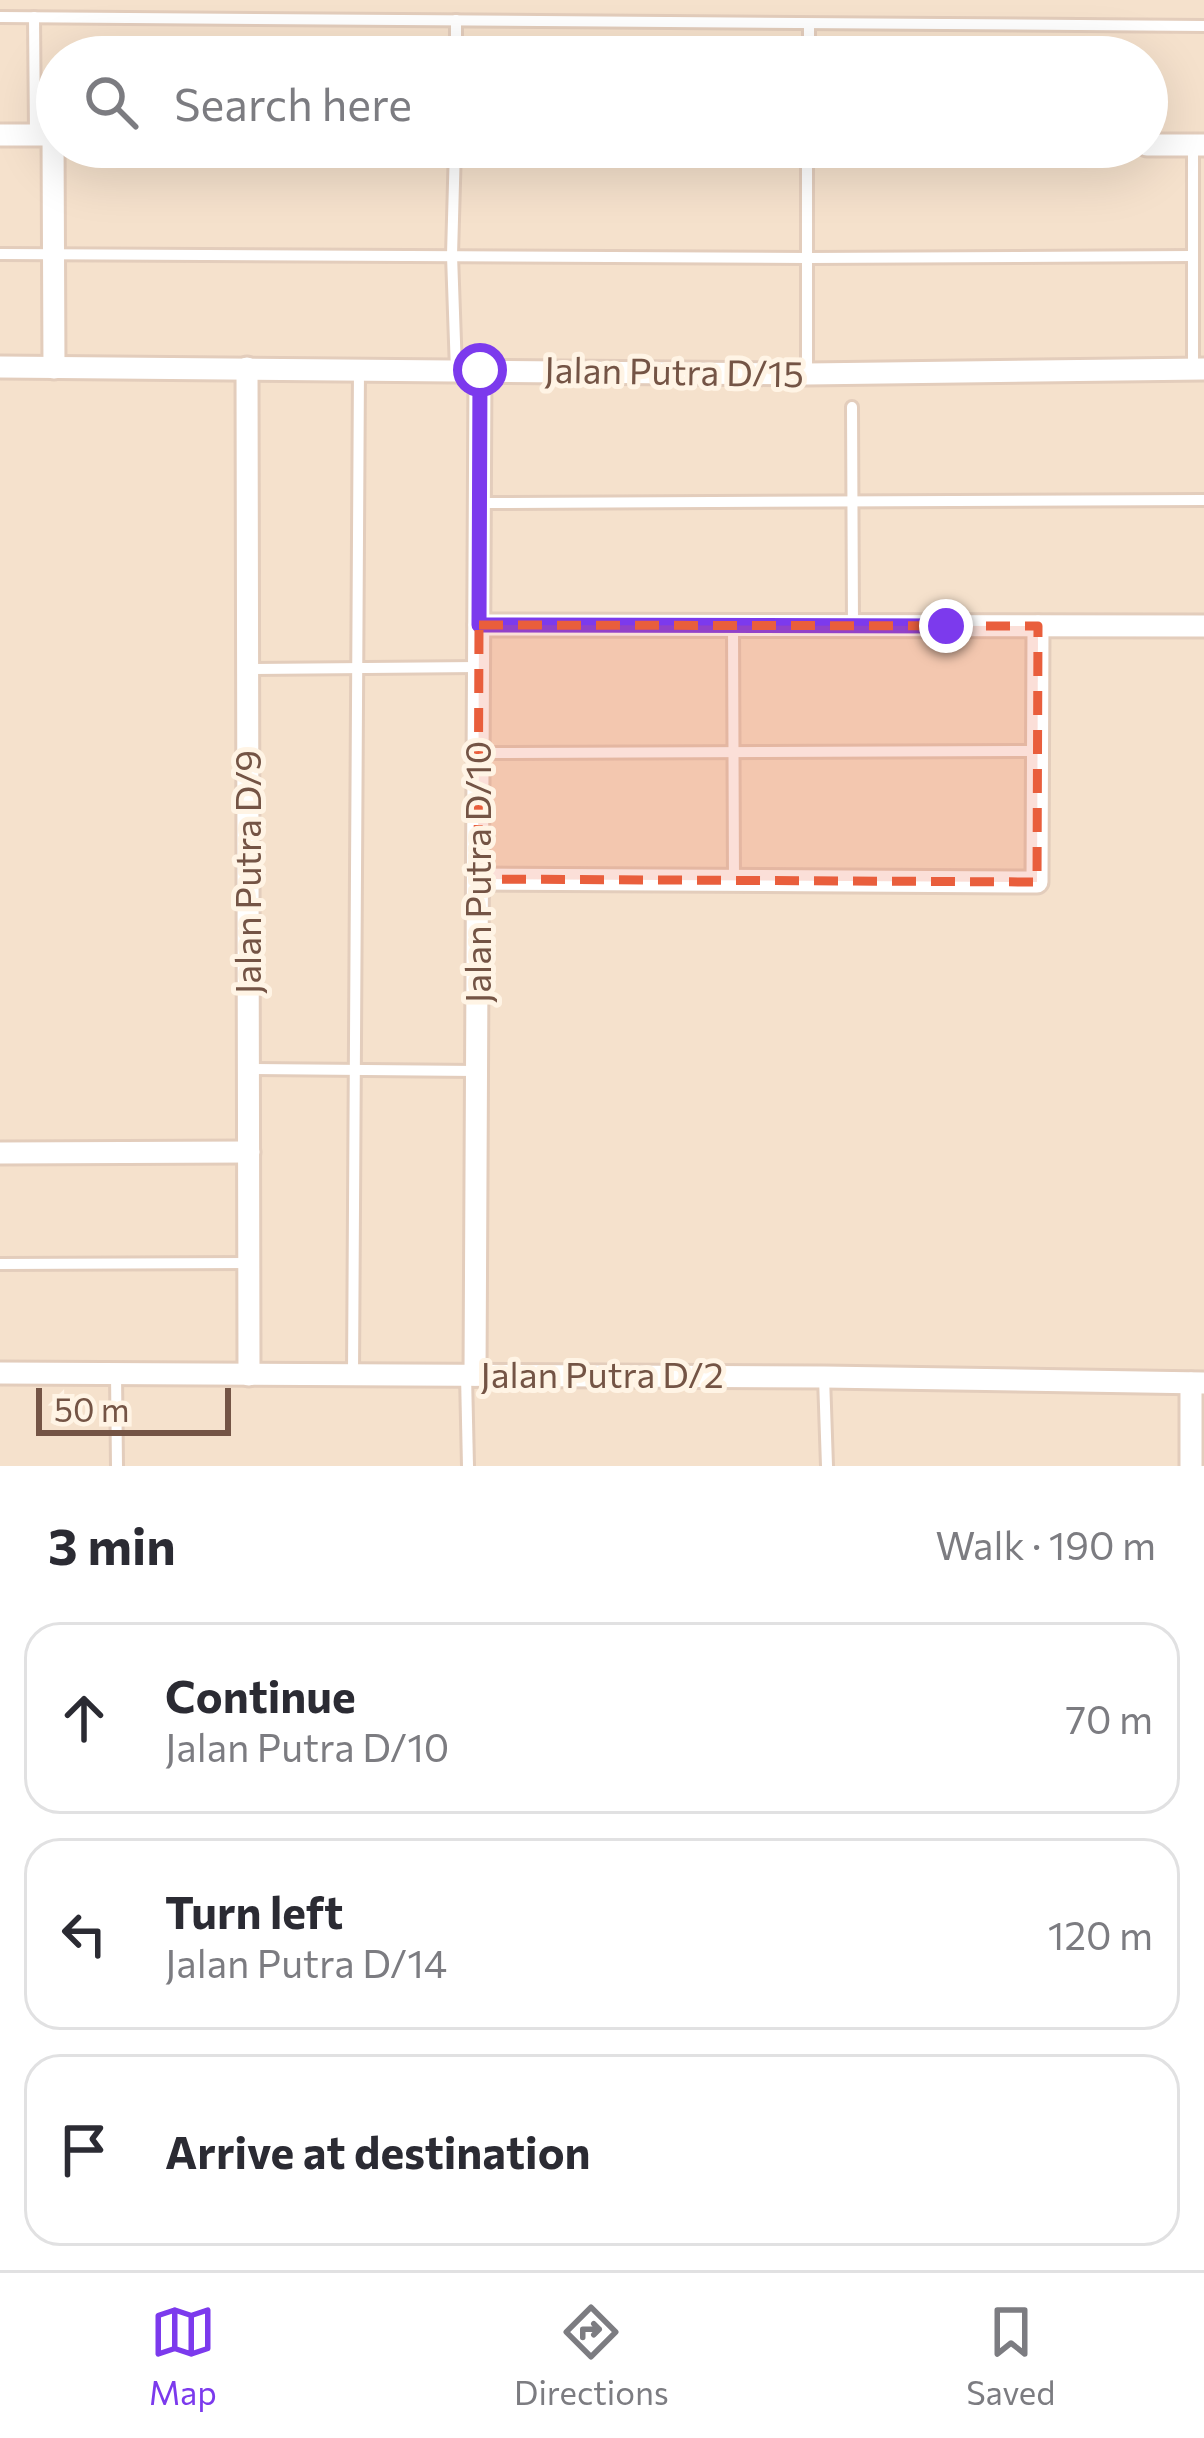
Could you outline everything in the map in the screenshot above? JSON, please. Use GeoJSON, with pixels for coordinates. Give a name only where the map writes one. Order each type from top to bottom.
{"type":"FeatureCollection","features":[{"type":"Feature","properties":{"kind":"street"},"geometry":{"type":"LineString","coordinates":[[0,135],[36,135]]}},
{"type":"Feature","properties":{"kind":"street"},"geometry":{"type":"LineString","coordinates":[[49,168],[54,368]]}},
{"type":"Feature","properties":{"kind":"street","name":"Jalan Putra D/15"},"geometry":{"type":"LineString","coordinates":[[0,368],[807,374],[1198,369]]}},
{"type":"Feature","properties":{"kind":"street","name":"Jalan Putra D/9"},"geometry":{"type":"LineString","coordinates":[[247,368],[249,1375]]}},
{"type":"Feature","properties":{"kind":"street","name":"Jalan Putra D/10"},"geometry":{"type":"LineString","coordinates":[[471,1375],[480,370]]}},
{"type":"Feature","properties":{"kind":"street"},"geometry":{"type":"LineString","coordinates":[[479,625],[1204,626]]}},
{"type":"Feature","properties":{"kind":"street"},"geometry":{"type":"LineString","coordinates":[[478,879],[1037,882],[1038,626]]}},
{"type":"Feature","properties":{"kind":"street"},"geometry":{"type":"LineString","coordinates":[[0,1153],[248,1152]]}},
{"type":"Feature","properties":{"kind":"street","name":"Jalan Putra D/2"},"geometry":{"type":"LineString","coordinates":[[0,1372],[1197,1383]]}},
{"type":"Feature","properties":{"kind":"street"},"geometry":{"type":"LineString","coordinates":[[1191,1466],[1197,1383]]}},
{"type":"Feature","properties":{"kind":"lane"},"geometry":{"type":"LineString","coordinates":[[0,17],[1204,26]]}},
{"type":"Feature","properties":{"kind":"lane"},"geometry":{"type":"LineString","coordinates":[[34,17],[36,36]]}},
{"type":"Feature","properties":{"kind":"lane"},"geometry":{"type":"LineString","coordinates":[[456,20],[456,36]]}},
{"type":"Feature","properties":{"kind":"lane"},"geometry":{"type":"LineString","coordinates":[[809,24],[809,36]]}},
{"type":"Feature","properties":{"kind":"lane"},"geometry":{"type":"LineString","coordinates":[[1198,145],[1193,256],[1198,369]]}},
{"type":"Feature","properties":{"kind":"lane"},"geometry":{"type":"LineString","coordinates":[[454,168],[456,370]]}},
{"type":"Feature","properties":{"kind":"lane"},"geometry":{"type":"LineString","coordinates":[[807,168],[807,374]]}},
{"type":"Feature","properties":{"kind":"lane"},"geometry":{"type":"LineString","coordinates":[[0,254],[808,259],[1193,256]]}},
{"type":"Feature","properties":{"kind":"lane"},"geometry":{"type":"LineString","coordinates":[[353,1375],[359,369]]}},
{"type":"Feature","properties":{"kind":"lane"},"geometry":{"type":"LineString","coordinates":[[852,407],[853,626]]}},
{"type":"Feature","properties":{"kind":"lane"},"geometry":{"type":"LineString","coordinates":[[480,503],[1204,500]]}},
{"type":"Feature","properties":{"kind":"lane"},"geometry":{"type":"LineString","coordinates":[[733,626],[734,880]]}},
{"type":"Feature","properties":{"kind":"lane"},"geometry":{"type":"LineString","coordinates":[[248,669],[479,667]]}},
{"type":"Feature","properties":{"kind":"lane"},"geometry":{"type":"LineString","coordinates":[[478,753],[1038,751]]}},
{"type":"Feature","properties":{"kind":"lane"},"geometry":{"type":"LineString","coordinates":[[248,1069],[477,1071]]}},
{"type":"Feature","properties":{"kind":"lane"},"geometry":{"type":"LineString","coordinates":[[0,1264],[248,1263]]}},
{"type":"Feature","properties":{"kind":"lane"},"geometry":{"type":"LineString","coordinates":[[116,1374],[117,1466]]}},
{"type":"Feature","properties":{"kind":"lane"},"geometry":{"type":"LineString","coordinates":[[468,1466],[471,1375]]}},
{"type":"Feature","properties":{"kind":"lane"},"geometry":{"type":"LineString","coordinates":[[824,1377],[827,1466]]}},
{"type":"Feature","properties":{"kind":"highlighted area"},"geometry":{"type":"Polygon","coordinates":[[[479,625],[1038,626],[1037,882],[478,879],[479,625]]]}},
{"type":"Feature","properties":{"kind":"shaded area"},"geometry":{"type":"Polygon","coordinates":[[[0,0],[1204,0],[1204,1466],[0,1466],[0,0]]]}},
{"type":"Feature","properties":{"kind":"route"},"geometry":{"type":"LineString","coordinates":[[480,370],[479,625],[946,626]]}}]}
